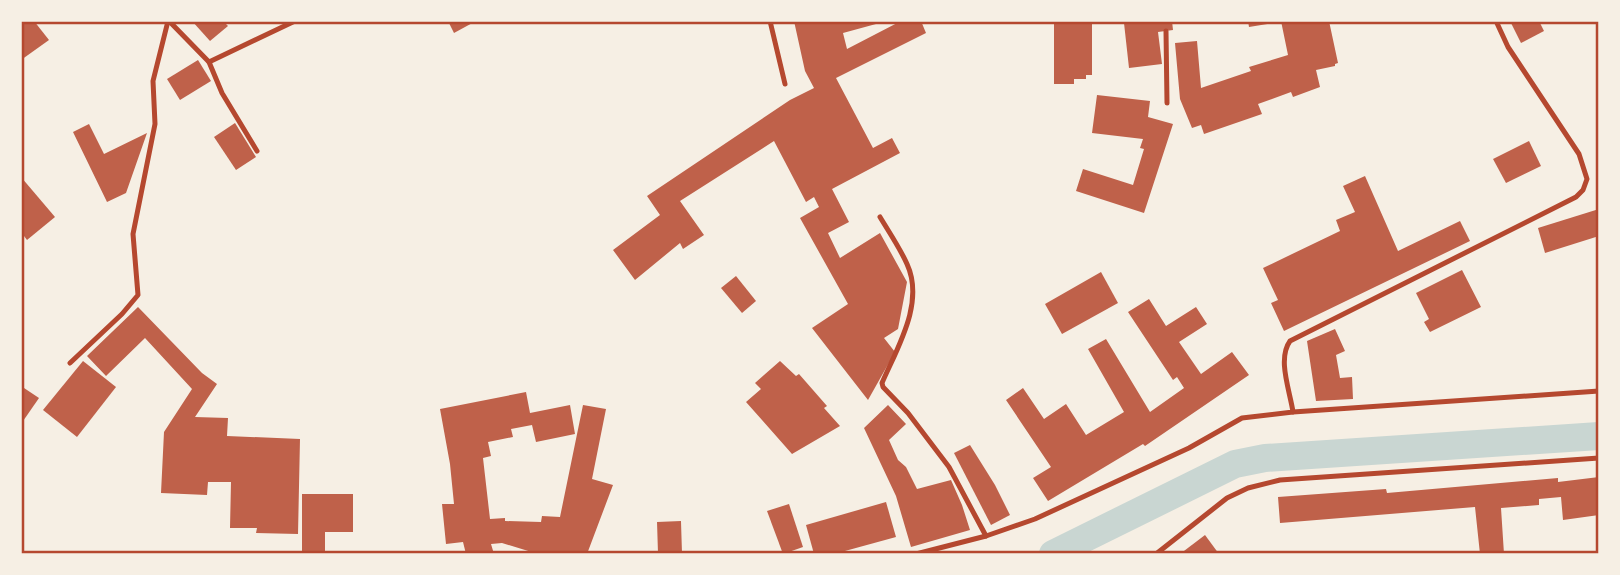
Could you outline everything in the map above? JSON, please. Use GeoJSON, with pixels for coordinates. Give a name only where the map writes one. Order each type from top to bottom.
{"type":"FeatureCollection","features":[{"type":"Feature","properties":{"kind":"lane"},"geometry":{"type":"LineString","coordinates":[[168,21],[209,62],[222,93],[257,150]]}},
{"type":"Feature","properties":{"kind":"lane"},"geometry":{"type":"LineString","coordinates":[[70,363],[122,314],[138,295],[133,234],[155,124],[153,81],[168,21]]}},
{"type":"Feature","properties":{"kind":"lane"},"geometry":{"type":"LineString","coordinates":[[209,62],[295,21]]}},
{"type":"Feature","properties":{"kind":"lane"},"geometry":{"type":"LineString","coordinates":[[770,21],[785,84]]}},
{"type":"Feature","properties":{"kind":"lane"},"geometry":{"type":"LineString","coordinates":[[1293,412],[1284,361],[1285,348],[1290,341],[1563,205],[1583,190],[1587,179],[1579,154],[1508,47],[1496,21]]}},
{"type":"Feature","properties":{"kind":"lane"},"geometry":{"type":"LineString","coordinates":[[1166,31],[1167,103]]}},
{"type":"Feature","properties":{"kind":"lane"},"geometry":{"type":"LineString","coordinates":[[880,217],[908,265],[912,283],[906,329],[882,383],[883,387],[949,467],[986,536]]}},
{"type":"Feature","properties":{"kind":"lane"},"geometry":{"type":"LineString","coordinates":[[916,554],[986,536],[1035,519],[1177,453],[1241,418],[1599,390]]}},
{"type":"Feature","properties":{"kind":"lane"},"geometry":{"type":"LineString","coordinates":[[1156,554],[1227,498],[1248,488],[1280,480],[1599,458]]}},
{"type":"Feature","properties":{"kind":"building"},"geometry":{"type":"Polygon","coordinates":[[[21,21],[34,21],[49,40],[21,60],[21,21]]]}},
{"type":"Feature","properties":{"kind":"building"},"geometry":{"type":"Polygon","coordinates":[[[192,21],[223,21],[228,26],[210,41],[192,21]]]}},
{"type":"Feature","properties":{"kind":"building"},"geometry":{"type":"Polygon","coordinates":[[[448,21],[476,21],[454,33],[448,21]]]}},
{"type":"Feature","properties":{"kind":"building"},"geometry":{"type":"Polygon","coordinates":[[[794,21],[887,21],[843,33],[847,49],[901,21],[921,21],[926,33],[836,78],[873,148],[892,138],[900,153],[832,189],[849,222],[828,233],[840,258],[880,233],[907,282],[898,329],[884,338],[895,352],[868,400],[812,328],[848,304],[800,218],[819,207],[814,197],[806,202],[774,141],[680,201],[704,235],[683,249],[680,243],[635,280],[613,250],[660,215],[647,196],[790,100],[814,88],[805,71],[794,21]]]}},
{"type":"Feature","properties":{"kind":"building"},"geometry":{"type":"Polygon","coordinates":[[[1054,21],[1092,21],[1092,75],[1086,75],[1086,79],[1074,79],[1074,84],[1054,84],[1054,21]]]}},
{"type":"Feature","properties":{"kind":"building"},"geometry":{"type":"Polygon","coordinates":[[[1119,21],[1172,21],[1173,30],[1158,32],[1162,64],[1129,68],[1124,23],[1120,24],[1119,21]]]}},
{"type":"Feature","properties":{"kind":"building"},"geometry":{"type":"Polygon","coordinates":[[[1248,21],[1279,21],[1279,22],[1249,27],[1248,21]]]}},
{"type":"Feature","properties":{"kind":"building"},"geometry":{"type":"Polygon","coordinates":[[[1281,21],[1329,21],[1338,63],[1316,70],[1320,87],[1293,97],[1291,92],[1258,104],[1262,114],[1204,134],[1201,125],[1192,128],[1180,99],[1175,43],[1197,41],[1201,88],[1251,71],[1249,67],[1288,55],[1281,21]]]}},
{"type":"Feature","properties":{"kind":"building"},"geometry":{"type":"Polygon","coordinates":[[[1510,21],[1539,21],[1544,31],[1521,43],[1510,21]]]}},
{"type":"Feature","properties":{"kind":"building"},"geometry":{"type":"Polygon","coordinates":[[[198,60],[211,81],[180,100],[167,79],[198,60]]]}},
{"type":"Feature","properties":{"kind":"building"},"geometry":{"type":"Polygon","coordinates":[[[1097,95],[1150,101],[1148,117],[1173,124],[1144,213],[1076,191],[1083,169],[1133,185],[1144,149],[1140,148],[1143,139],[1092,133],[1097,95]]]}},
{"type":"Feature","properties":{"kind":"building"},"geometry":{"type":"Polygon","coordinates":[[[235,123],[256,157],[236,170],[214,137],[235,123]]]}},
{"type":"Feature","properties":{"kind":"building"},"geometry":{"type":"Polygon","coordinates":[[[89,124],[104,154],[147,133],[126,193],[107,202],[73,132],[89,124]]]}},
{"type":"Feature","properties":{"kind":"building"},"geometry":{"type":"Polygon","coordinates":[[[1529,141],[1541,166],[1506,183],[1493,159],[1529,141]]]}},
{"type":"Feature","properties":{"kind":"building"},"geometry":{"type":"Polygon","coordinates":[[[1365,176],[1398,251],[1460,221],[1470,241],[1284,331],[1271,303],[1278,300],[1263,268],[1340,231],[1336,220],[1355,212],[1343,186],[1365,176]]]}},
{"type":"Feature","properties":{"kind":"building"},"geometry":{"type":"Polygon","coordinates":[[[21,177],[55,217],[27,240],[21,232],[21,177]]]}},
{"type":"Feature","properties":{"kind":"building"},"geometry":{"type":"Polygon","coordinates":[[[1599,209],[1599,236],[1545,253],[1538,228],[1599,209]]]}},
{"type":"Feature","properties":{"kind":"building"},"geometry":{"type":"Polygon","coordinates":[[[1462,270],[1481,307],[1430,332],[1424,322],[1429,319],[1416,293],[1462,270]]]}},
{"type":"Feature","properties":{"kind":"building"},"geometry":{"type":"Polygon","coordinates":[[[1101,272],[1118,303],[1062,334],[1045,304],[1101,272]]]}},
{"type":"Feature","properties":{"kind":"building"},"geometry":{"type":"Polygon","coordinates":[[[736,276],[756,301],[742,313],[721,288],[736,276]]]}},
{"type":"Feature","properties":{"kind":"building"},"geometry":{"type":"Polygon","coordinates":[[[1149,299],[1166,326],[1196,307],[1207,324],[1179,342],[1201,374],[1232,352],[1249,375],[1145,446],[1143,444],[1048,501],[1033,478],[1051,467],[1006,400],[1023,388],[1044,419],[1066,404],[1086,435],[1124,412],[1088,349],[1106,339],[1150,412],[1184,388],[1177,377],[1173,380],[1128,312],[1149,299]]]}},
{"type":"Feature","properties":{"kind":"building"},"geometry":{"type":"Polygon","coordinates":[[[138,307],[202,373],[217,384],[195,417],[228,418],[227,436],[300,439],[298,534],[256,533],[257,528],[230,528],[231,482],[208,482],[207,495],[161,493],[164,432],[192,389],[145,338],[106,376],[87,356],[138,307]]]}},
{"type":"Feature","properties":{"kind":"building"},"geometry":{"type":"Polygon","coordinates":[[[1335,329],[1345,351],[1336,355],[1340,378],[1352,377],[1353,399],[1316,401],[1307,341],[1335,329]]]}},
{"type":"Feature","properties":{"kind":"building"},"geometry":{"type":"Polygon","coordinates":[[[83,361],[116,387],[77,437],[43,410],[83,361]]]}},
{"type":"Feature","properties":{"kind":"building"},"geometry":{"type":"Polygon","coordinates":[[[780,361],[796,376],[799,374],[827,406],[824,408],[840,426],[792,454],[746,402],[761,389],[755,383],[780,361]]]}},
{"type":"Feature","properties":{"kind":"building"},"geometry":{"type":"Polygon","coordinates":[[[21,386],[39,398],[21,424],[21,386]]]}},
{"type":"Feature","properties":{"kind":"building"},"geometry":{"type":"Polygon","coordinates":[[[526,392],[530,413],[570,405],[575,434],[536,442],[532,425],[511,429],[513,437],[488,442],[491,456],[483,458],[490,519],[541,522],[542,516],[560,517],[583,405],[606,409],[592,479],[613,485],[587,554],[538,554],[502,543],[491,544],[494,554],[466,554],[463,542],[446,544],[442,504],[454,504],[440,409],[526,392]]]}},
{"type":"Feature","properties":{"kind":"building"},"geometry":{"type":"Polygon","coordinates":[[[888,405],[906,424],[889,440],[898,460],[906,467],[917,489],[951,480],[970,530],[911,547],[896,496],[864,428],[888,405]]]}},
{"type":"Feature","properties":{"kind":"building"},"geometry":{"type":"Polygon","coordinates":[[[970,445],[1010,515],[991,525],[954,453],[970,445]]]}},
{"type":"Feature","properties":{"kind":"building"},"geometry":{"type":"Polygon","coordinates":[[[1599,477],[1599,515],[1563,520],[1561,497],[1539,499],[1539,505],[1501,508],[1504,554],[1480,554],[1475,507],[1280,523],[1278,497],[1386,489],[1387,493],[1599,477]]]}},
{"type":"Feature","properties":{"kind":"building"},"geometry":{"type":"Polygon","coordinates":[[[302,494],[353,494],[353,532],[325,532],[325,554],[302,554],[302,494]]]}},
{"type":"Feature","properties":{"kind":"building"},"geometry":{"type":"Polygon","coordinates":[[[886,502],[896,537],[834,554],[814,554],[806,525],[886,502]]]}},
{"type":"Feature","properties":{"kind":"building"},"geometry":{"type":"Polygon","coordinates":[[[789,504],[803,547],[783,554],[767,511],[789,504]]]}},
{"type":"Feature","properties":{"kind":"building"},"geometry":{"type":"Polygon","coordinates":[[[681,521],[682,554],[658,554],[657,522],[681,521]]]}},
{"type":"Feature","properties":{"kind":"building"},"geometry":{"type":"Polygon","coordinates":[[[1205,535],[1219,554],[1180,554],[1205,535]]]}},
{"type":"Feature","properties":{"kind":"waterway"},"geometry":{"type":"LineString","coordinates":[[1053,554],[1235,464],[1265,458],[1599,436]]}}]}
